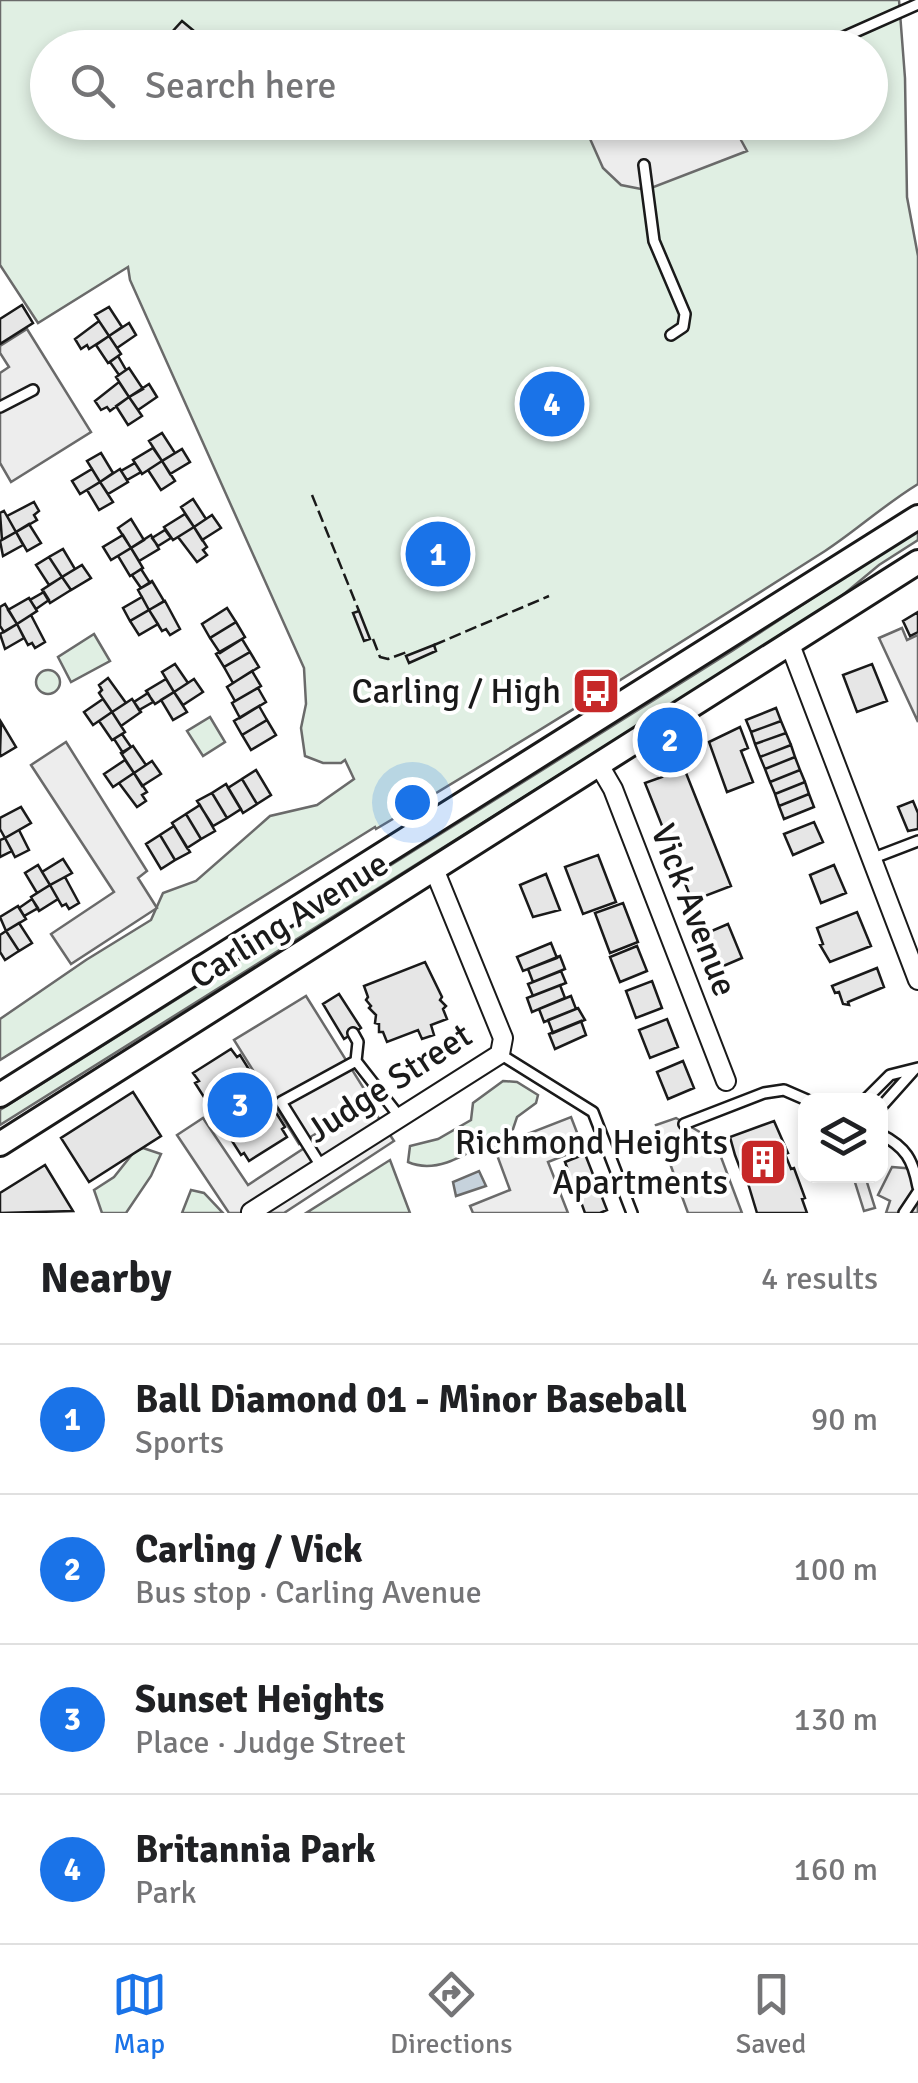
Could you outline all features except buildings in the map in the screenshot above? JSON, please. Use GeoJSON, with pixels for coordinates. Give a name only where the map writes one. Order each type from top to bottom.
{"type":"FeatureCollection","features":[{"type":"Feature","properties":{"kind":"main road","name":"Carling Avenue"},"geometry":{"type":"LineString","coordinates":[[0,1095],[918,518]]}},
{"type":"Feature","properties":{"kind":"main road","name":"Carling Avenue"},"geometry":{"type":"LineString","coordinates":[[0,1144],[918,562]]}},
{"type":"Feature","properties":{"kind":"street"},"geometry":{"type":"LineString","coordinates":[[789,642],[918,980]]}},
{"type":"Feature","properties":{"kind":"street","name":"Vick Avenue"},"geometry":{"type":"LineString","coordinates":[[599,765],[612,789],[726,1081]]}},
{"type":"Feature","properties":{"kind":"street","name":"Judge Street"},"geometry":{"type":"LineString","coordinates":[[251,1212],[500,1054],[503,1038],[434,869]]}},
{"type":"Feature","properties":{"kind":"lane"},"geometry":{"type":"LineString","coordinates":[[860,30],[918,4]]}},
{"type":"Feature","properties":{"kind":"lane"},"geometry":{"type":"LineString","coordinates":[[644,164],[654,242],[686,314],[683,326],[670,335]]}},
{"type":"Feature","properties":{"kind":"lane"},"geometry":{"type":"LineString","coordinates":[[0,406],[33,390]]}},
{"type":"Feature","properties":{"kind":"lane"},"geometry":{"type":"LineString","coordinates":[[871,859],[918,841]]}},
{"type":"Feature","properties":{"kind":"lane"},"geometry":{"type":"LineString","coordinates":[[352,1034],[358,1042],[356,1061],[399,1116]]}},
{"type":"Feature","properties":{"kind":"lane"},"geometry":{"type":"LineString","coordinates":[[500,1054],[593,1112],[632,1213]]}},
{"type":"Feature","properties":{"kind":"lane"},"geometry":{"type":"LineString","coordinates":[[321,1166],[281,1102],[356,1061]]}},
{"type":"Feature","properties":{"kind":"lane"},"geometry":{"type":"LineString","coordinates":[[872,1093],[890,1075],[917,1068]]}},
{"type":"Feature","properties":{"kind":"lane"},"geometry":{"type":"LineString","coordinates":[[888,1099],[917,1068]]}},
{"type":"Feature","properties":{"kind":"lane"},"geometry":{"type":"LineString","coordinates":[[684,1124],[764,1092],[784,1090],[798,1096]]}},
{"type":"Feature","properties":{"kind":"lane"},"geometry":{"type":"LineString","coordinates":[[888,1138],[913,1161],[918,1190],[904,1213]]}},
{"type":"Feature","properties":{"kind":"green space"},"geometry":{"type":"Polygon","coordinates":[[[0,0],[899,0],[907,197],[918,256],[918,484],[825,551],[658,657],[0,1060],[0,1019],[151,920],[163,893],[196,881],[270,816],[317,805],[354,779],[345,760],[323,763],[305,756],[301,728],[306,704],[304,668],[130,280],[128,267],[38,323],[0,265],[0,0]]]}},
{"type":"Feature","properties":{"kind":"green space"},"geometry":{"type":"Polygon","coordinates":[[[918,529],[918,540],[879,565],[832,604],[0,1125],[0,1110],[732,651],[918,529]]]}},
{"type":"Feature","properties":{"kind":"green space"},"geometry":{"type":"Polygon","coordinates":[[[94,634],[110,661],[71,682],[58,657],[94,634]]]}},
{"type":"Feature","properties":{"kind":"green space"},"geometry":{"type":"Polygon","coordinates":[[[48,670],[57,673],[57,691],[48,694],[39,691],[36,682],[39,673],[48,670]]]}},
{"type":"Feature","properties":{"kind":"green space"},"geometry":{"type":"Polygon","coordinates":[[[210,717],[225,742],[203,756],[187,731],[210,717]]]}},
{"type":"Feature","properties":{"kind":"green space"},"geometry":{"type":"Polygon","coordinates":[[[503,1081],[517,1082],[538,1095],[536,1103],[517,1117],[513,1129],[449,1162],[422,1166],[408,1162],[410,1146],[438,1139],[471,1120],[473,1103],[503,1081]]]}},
{"type":"Feature","properties":{"kind":"green space"},"geometry":{"type":"Polygon","coordinates":[[[143,1148],[161,1154],[151,1176],[126,1213],[102,1213],[94,1190],[114,1177],[134,1152],[143,1148]]]}},
{"type":"Feature","properties":{"kind":"green space"},"geometry":{"type":"Polygon","coordinates":[[[390,1160],[410,1213],[306,1213],[390,1160]]]}},
{"type":"Feature","properties":{"kind":"green space"},"geometry":{"type":"Polygon","coordinates":[[[191,1190],[204,1193],[223,1213],[182,1213],[191,1190]]]}},
{"type":"Feature","properties":{"kind":"shaded area"},"geometry":{"type":"Polygon","coordinates":[[[591,140],[741,140],[747,151],[646,190],[621,185],[603,168],[591,140]]]}},
{"type":"Feature","properties":{"kind":"shaded area"},"geometry":{"type":"Polygon","coordinates":[[[27,329],[91,432],[11,482],[0,463],[0,373],[9,367],[0,346],[27,329]]]}},
{"type":"Feature","properties":{"kind":"shaded area"},"geometry":{"type":"Polygon","coordinates":[[[902,628],[907,640],[918,635],[918,722],[879,638],[902,628]]]}},
{"type":"Feature","properties":{"kind":"shaded area"},"geometry":{"type":"Polygon","coordinates":[[[66,742],[147,871],[138,878],[157,908],[71,964],[51,934],[114,892],[31,765],[66,742]]]}},
{"type":"Feature","properties":{"kind":"shaded area"},"geometry":{"type":"Polygon","coordinates":[[[306,996],[371,1100],[299,1144],[234,1040],[306,996]]]}},
{"type":"Feature","properties":{"kind":"shaded area"},"geometry":{"type":"Polygon","coordinates":[[[370,1105],[394,1141],[284,1213],[229,1213],[177,1135],[203,1118],[248,1185],[370,1105]]]}},
{"type":"Feature","properties":{"kind":"shaded area"},"geometry":{"type":"Polygon","coordinates":[[[571,1117],[583,1148],[548,1162],[568,1213],[473,1213],[470,1206],[510,1190],[494,1147],[571,1117]]]}},
{"type":"Feature","properties":{"kind":"shaded area"},"geometry":{"type":"Polygon","coordinates":[[[676,1118],[715,1141],[742,1213],[688,1213],[656,1125],[676,1118]]]}},
{"type":"Feature","properties":{"kind":"shaded area"},"geometry":{"type":"Polygon","coordinates":[[[892,1167],[916,1169],[918,1213],[886,1213],[890,1201],[878,1195],[884,1183],[888,1183],[892,1167]]]}},
{"type":"Feature","properties":{"kind":"shaded area"},"geometry":{"type":"Polygon","coordinates":[[[479,1171],[486,1186],[456,1196],[453,1182],[479,1171]]]}},
{"type":"Feature","properties":{"kind":"shaded area"},"geometry":{"type":"Polygon","coordinates":[[[855,1183],[867,1183],[875,1208],[864,1211],[855,1183]]]}},
{"type":"Feature","properties":{"kind":"fence"},"geometry":{"type":"LineString","coordinates":[[312,495],[359,611]]}},
{"type":"Feature","properties":{"kind":"fence"},"geometry":{"type":"LineString","coordinates":[[434,645],[549,596]]}},
{"type":"Feature","properties":{"kind":"fence"},"geometry":{"type":"LineString","coordinates":[[373,639],[380,657],[388,659],[407,652]]}},
{"type":"Feature","properties":{"kind":"place","name":"Britannia Park"},"geometry":{"type":"Point","coordinates":[552,404]}},
{"type":"Feature","properties":{"kind":"place","name":"Ball Diamond 01 - Minor Baseball"},"geometry":{"type":"Point","coordinates":[438,554]}},
{"type":"Feature","properties":{"kind":"place","name":"Carling / High"},"geometry":{"type":"Point","coordinates":[596,691]}},
{"type":"Feature","properties":{"kind":"place","name":"Carling / Vick"},"geometry":{"type":"Point","coordinates":[670,740]}},
{"type":"Feature","properties":{"kind":"place","name":"Sunset Heights"},"geometry":{"type":"Point","coordinates":[240,1105]}},
{"type":"Feature","properties":{"kind":"place","name":"Richmond Heights Apartments"},"geometry":{"type":"Point","coordinates":[763,1162]}}]}
